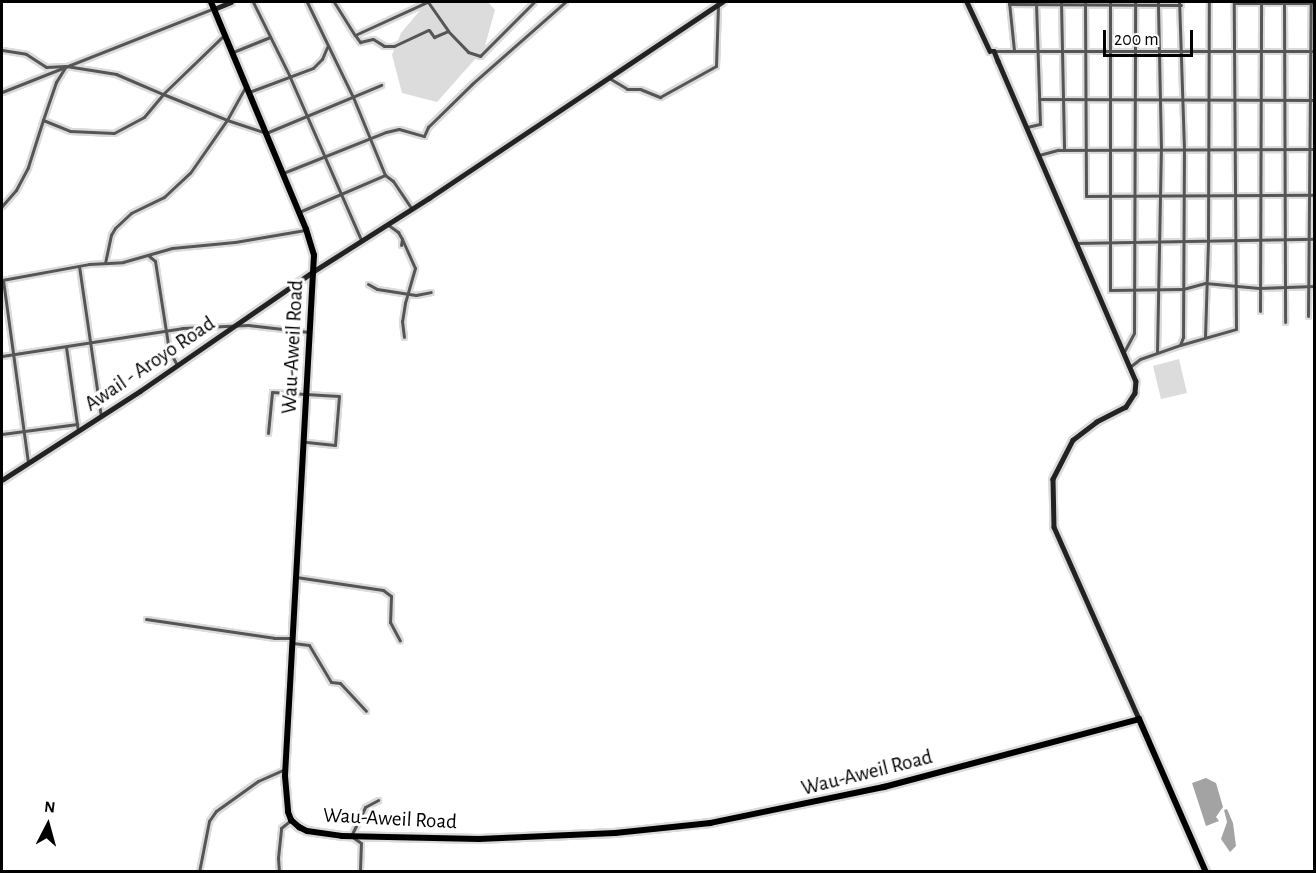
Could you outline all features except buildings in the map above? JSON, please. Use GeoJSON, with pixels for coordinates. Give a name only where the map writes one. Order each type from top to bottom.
{"type":"FeatureCollection","features":[{"type":"Feature","properties":{"kind":"main road","name":"Wau-Aweil Road"},"geometry":{"type":"LineString","coordinates":[[211,2],[283,172],[314,255],[286,769],[286,801],[291,820],[302,830],[351,836],[522,838],[615,833],[710,823],[884,787],[1138,719]]}},
{"type":"Feature","properties":{"kind":"main road"},"geometry":{"type":"LineString","coordinates":[[1138,719],[1206,872]]}},
{"type":"Feature","properties":{"kind":"street"},"geometry":{"type":"LineString","coordinates":[[2,92],[231,2]]}},
{"type":"Feature","properties":{"kind":"street"},"geometry":{"type":"LineString","coordinates":[[253,2],[289,75],[361,240]]}},
{"type":"Feature","properties":{"kind":"street"},"geometry":{"type":"LineString","coordinates":[[307,2],[353,97],[385,175],[393,181],[412,209]]}},
{"type":"Feature","properties":{"kind":"street"},"geometry":{"type":"LineString","coordinates":[[334,2],[360,42],[373,39],[384,46],[394,46],[429,30],[434,37],[448,31]]}},
{"type":"Feature","properties":{"kind":"street"},"geometry":{"type":"LineString","coordinates":[[355,35],[427,2],[448,31],[468,52],[480,56],[534,2]]}},
{"type":"Feature","properties":{"kind":"street"},"geometry":{"type":"LineString","coordinates":[[283,172],[369,137],[399,129],[424,136],[428,127],[472,84],[565,2]]}},
{"type":"Feature","properties":{"kind":"street"},"geometry":{"type":"LineString","coordinates":[[967,2],[990,51],[1313,51]]}},
{"type":"Feature","properties":{"kind":"street"},"geometry":{"type":"LineString","coordinates":[[1061,2],[1064,150]]}},
{"type":"Feature","properties":{"kind":"street"},"geometry":{"type":"LineString","coordinates":[[1085,2],[1086,196],[1285,197],[1312,194]]}},
{"type":"Feature","properties":{"kind":"street"},"geometry":{"type":"LineString","coordinates":[[1204,337],[1208,242],[1209,2]]}},
{"type":"Feature","properties":{"kind":"street"},"geometry":{"type":"LineString","coordinates":[[1131,366],[1140,358],[1236,329],[1234,2],[1312,3],[1312,239],[1308,316]]}},
{"type":"Feature","properties":{"kind":"street"},"geometry":{"type":"LineString","coordinates":[[1284,2],[1285,322]]}},
{"type":"Feature","properties":{"kind":"street"},"geometry":{"type":"LineString","coordinates":[[609,78],[627,89],[640,89],[660,97],[716,66],[720,3]]}},
{"type":"Feature","properties":{"kind":"street","name":"Awail - Aroyo Road"},"geometry":{"type":"LineString","coordinates":[[2,480],[720,3]]}},
{"type":"Feature","properties":{"kind":"street"},"geometry":{"type":"LineString","coordinates":[[1014,50],[1009,3],[1180,3],[1184,99],[1183,337],[1180,345]]}},
{"type":"Feature","properties":{"kind":"street"},"geometry":{"type":"LineString","coordinates":[[1026,127],[1040,124],[1036,3]]}},
{"type":"Feature","properties":{"kind":"street"},"geometry":{"type":"LineString","coordinates":[[1110,3],[1110,290],[1183,290],[1205,283],[1259,288],[1314,286]]}},
{"type":"Feature","properties":{"kind":"street"},"geometry":{"type":"LineString","coordinates":[[1125,350],[1134,333],[1135,3]]}},
{"type":"Feature","properties":{"kind":"street"},"geometry":{"type":"LineString","coordinates":[[1157,353],[1161,149],[1158,3]]}},
{"type":"Feature","properties":{"kind":"street"},"geometry":{"type":"LineString","coordinates":[[1260,311],[1261,3]]}},
{"type":"Feature","properties":{"kind":"street"},"geometry":{"type":"LineString","coordinates":[[43,120],[70,131],[114,133],[144,117],[163,94],[225,35]]}},
{"type":"Feature","properties":{"kind":"street"},"geometry":{"type":"LineString","coordinates":[[232,52],[270,37]]}},
{"type":"Feature","properties":{"kind":"street"},"geometry":{"type":"LineString","coordinates":[[105,263],[108,242],[116,228],[131,213],[164,197],[190,173],[248,89],[313,68],[322,59],[327,47]]}},
{"type":"Feature","properties":{"kind":"street"},"geometry":{"type":"LineString","coordinates":[[2,50],[26,54],[46,67],[66,66],[116,74],[266,134],[381,85]]}},
{"type":"Feature","properties":{"kind":"street"},"geometry":{"type":"LineString","coordinates":[[994,51],[1125,350],[1137,386],[1132,401],[1126,407],[1097,422],[1073,440],[1053,479],[1054,527],[1138,719]]}},
{"type":"Feature","properties":{"kind":"street"},"geometry":{"type":"LineString","coordinates":[[2,206],[16,190],[28,168],[56,82],[66,66]]}},
{"type":"Feature","properties":{"kind":"street"},"geometry":{"type":"LineString","coordinates":[[1039,99],[1313,100]]}},
{"type":"Feature","properties":{"kind":"street"},"geometry":{"type":"LineString","coordinates":[[1039,155],[1086,149],[1313,149]]}},
{"type":"Feature","properties":{"kind":"street"},"geometry":{"type":"LineString","coordinates":[[299,212],[385,175]]}},
{"type":"Feature","properties":{"kind":"street"},"geometry":{"type":"LineString","coordinates":[[387,224],[398,232],[416,268],[402,321],[405,337]]}},
{"type":"Feature","properties":{"kind":"street"},"geometry":{"type":"LineString","coordinates":[[28,464],[25,429],[2,280],[149,256],[165,249],[235,242],[306,229]]}},
{"type":"Feature","properties":{"kind":"street"},"geometry":{"type":"LineString","coordinates":[[401,245],[402,239]]}},
{"type":"Feature","properties":{"kind":"street"},"geometry":{"type":"LineString","coordinates":[[1077,243],[1312,239]]}},
{"type":"Feature","properties":{"kind":"street"},"geometry":{"type":"LineString","coordinates":[[149,256],[155,261],[169,350],[177,365]]}},
{"type":"Feature","properties":{"kind":"street"},"geometry":{"type":"LineString","coordinates":[[79,266],[101,416]]}},
{"type":"Feature","properties":{"kind":"street"},"geometry":{"type":"LineString","coordinates":[[368,284],[377,289],[421,296],[431,292]]}},
{"type":"Feature","properties":{"kind":"street"},"geometry":{"type":"LineString","coordinates":[[2,356],[166,331],[236,326],[273,327],[310,332]]}},
{"type":"Feature","properties":{"kind":"street"},"geometry":{"type":"LineString","coordinates":[[66,347],[78,431]]}},
{"type":"Feature","properties":{"kind":"street"},"geometry":{"type":"LineString","coordinates":[[268,433],[272,392],[339,396],[335,445],[304,442]]}},
{"type":"Feature","properties":{"kind":"street"},"geometry":{"type":"LineString","coordinates":[[2,434],[25,429],[77,424]]}},
{"type":"Feature","properties":{"kind":"street"},"geometry":{"type":"LineString","coordinates":[[296,576],[383,591],[391,596],[390,622],[400,641]]}},
{"type":"Feature","properties":{"kind":"street"},"geometry":{"type":"LineString","coordinates":[[146,619],[292,640],[309,645],[316,652],[331,682],[340,683],[366,711]]}},
{"type":"Feature","properties":{"kind":"street"},"geometry":{"type":"LineString","coordinates":[[199,872],[207,829],[216,810],[258,781],[286,769]]}},
{"type":"Feature","properties":{"kind":"street"},"geometry":{"type":"LineString","coordinates":[[360,870],[361,843],[351,836],[366,807],[378,800]]}},
{"type":"Feature","properties":{"kind":"street"},"geometry":{"type":"LineString","coordinates":[[279,872],[281,828],[291,820]]}},
{"type":"Feature","properties":{"kind":"shaded area"},"geometry":{"type":"Polygon","coordinates":[[[427,2],[488,2],[495,10],[484,49],[437,102],[402,93],[392,55],[401,33],[427,2]]]}},
{"type":"Feature","properties":{"kind":"shaded area"},"geometry":{"type":"Polygon","coordinates":[[[1179,359],[1187,393],[1161,399],[1153,366],[1179,359]]]}},
{"type":"Feature","properties":{"kind":"shaded area"},"geometry":{"type":"Polygon","coordinates":[[[1206,778],[1216,783],[1223,807],[1216,817],[1219,821],[1206,826],[1192,783],[1206,778]]]}},
{"type":"Feature","properties":{"kind":"shaded area"},"geometry":{"type":"Polygon","coordinates":[[[1227,809],[1233,823],[1236,846],[1230,852],[1221,839],[1227,822],[1224,810],[1227,809]]]}}]}
